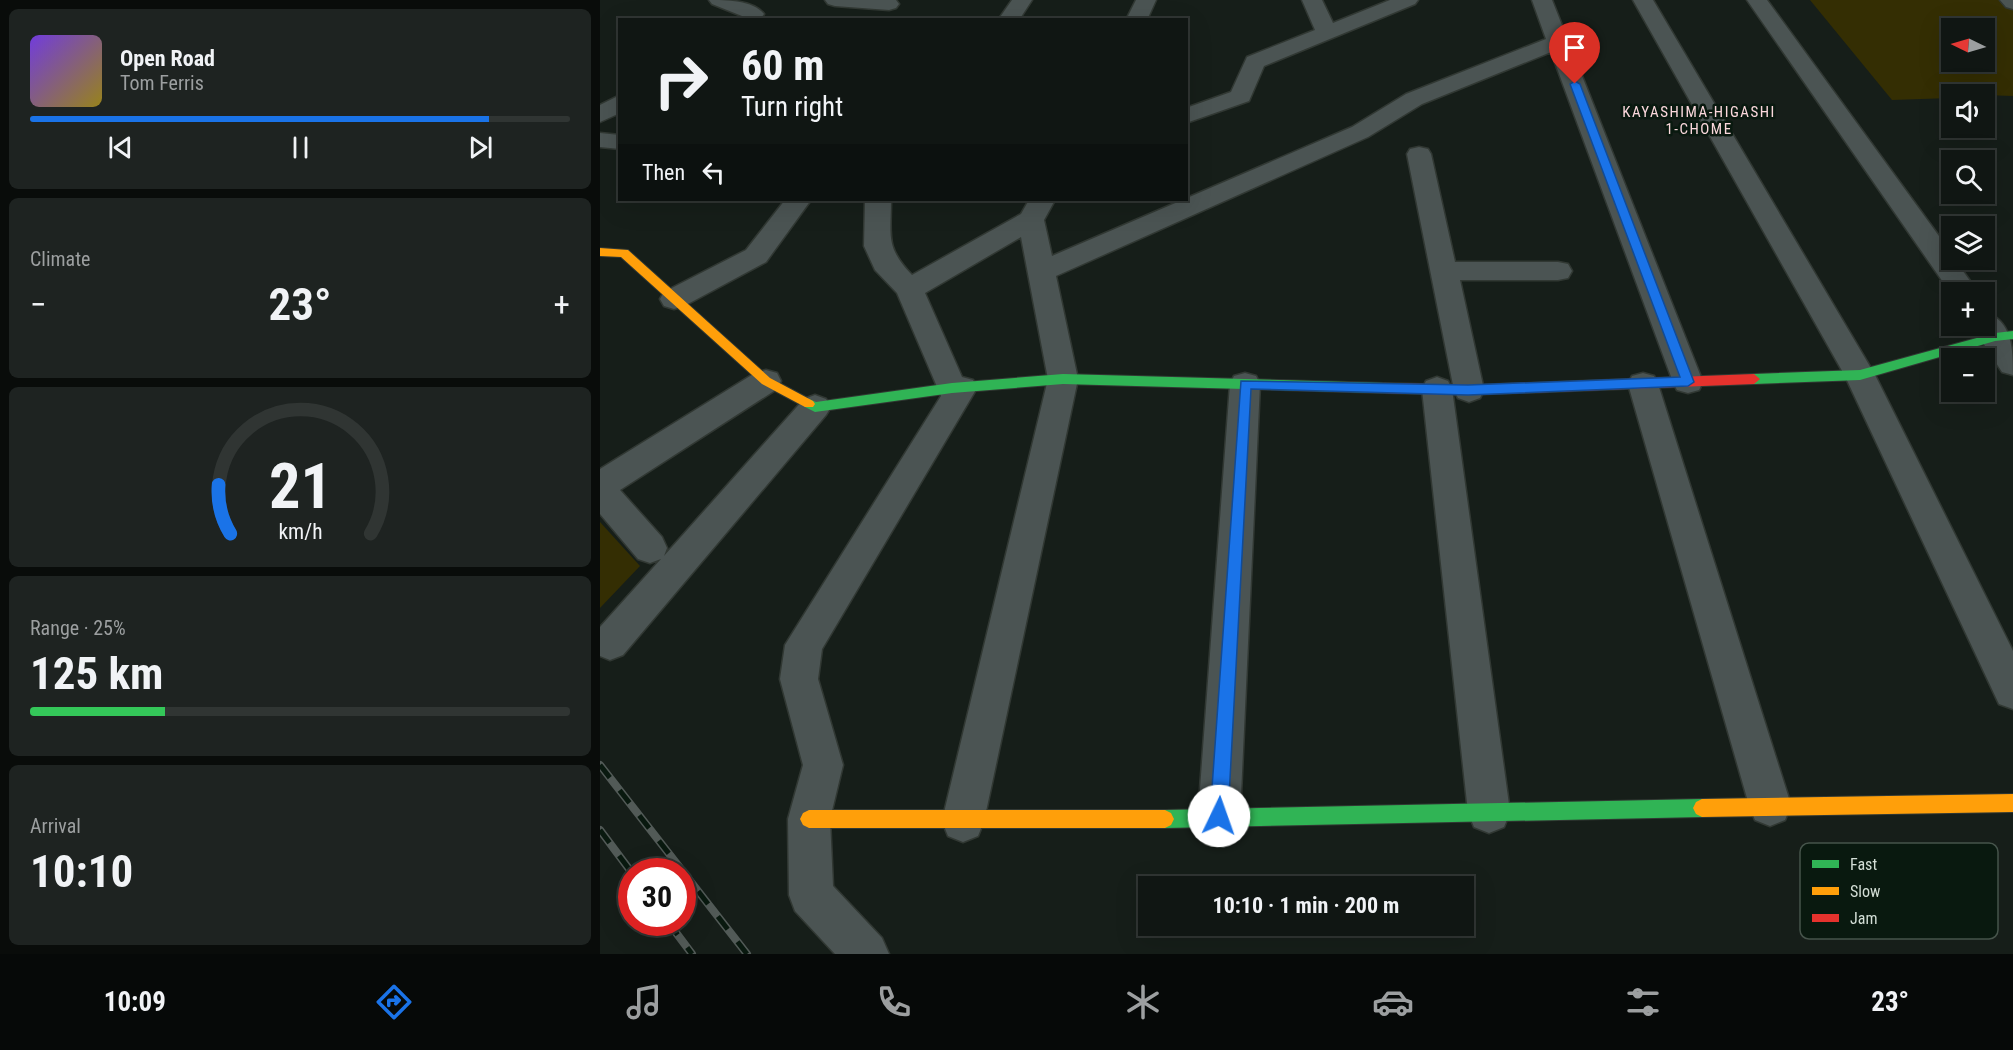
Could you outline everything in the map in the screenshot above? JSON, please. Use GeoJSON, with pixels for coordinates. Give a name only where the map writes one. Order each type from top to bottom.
{"type":"FeatureCollection","features":[{"type":"Feature","properties":{"kind":"street"},"geometry":{"type":"LineString","coordinates":[[719,0],[756,13]]}},
{"type":"Feature","properties":{"kind":"street"},"geometry":{"type":"LineString","coordinates":[[835,0],[886,8]]}},
{"type":"Feature","properties":{"kind":"street"},"geometry":{"type":"LineString","coordinates":[[1009,18],[1022,0]]}},
{"type":"Feature","properties":{"kind":"street"},"geometry":{"type":"LineString","coordinates":[[1137,18],[1146,0]]}},
{"type":"Feature","properties":{"kind":"street"},"geometry":{"type":"LineString","coordinates":[[1312,0],[1327,34]]}},
{"type":"Feature","properties":{"kind":"street"},"geometry":{"type":"LineString","coordinates":[[1188,115],[1241,96],[1255,62],[1408,0]]}},
{"type":"Feature","properties":{"kind":"street"},"geometry":{"type":"LineString","coordinates":[[1542,0],[1688,382]]}},
{"type":"Feature","properties":{"kind":"street"},"geometry":{"type":"LineString","coordinates":[[1643,0],[1860,375],[2013,691]]}},
{"type":"Feature","properties":{"kind":"street"},"geometry":{"type":"LineString","coordinates":[[1757,0],[1957,282]]}},
{"type":"Feature","properties":{"kind":"street"},"geometry":{"type":"LineString","coordinates":[[2010,0],[2013,3]]}},
{"type":"Feature","properties":{"kind":"street"},"geometry":{"type":"LineString","coordinates":[[1042,271],[1360,132],[1414,99],[1559,41]]}},
{"type":"Feature","properties":{"kind":"street"},"geometry":{"type":"LineString","coordinates":[[600,115],[618,103]]}},
{"type":"Feature","properties":{"kind":"street"},"geometry":{"type":"LineString","coordinates":[[600,140],[618,142]]}},
{"type":"Feature","properties":{"kind":"street"},"geometry":{"type":"LineString","coordinates":[[1419,154],[1444,271],[1489,812]]}},
{"type":"Feature","properties":{"kind":"street"},"geometry":{"type":"LineString","coordinates":[[674,299],[756,256],[797,201]]}},
{"type":"Feature","properties":{"kind":"street"},"geometry":{"type":"LineString","coordinates":[[878,201],[877,246],[885,264],[909,289],[957,388]]}},
{"type":"Feature","properties":{"kind":"street"},"geometry":{"type":"LineString","coordinates":[[909,289],[1037,210],[1042,271],[1063,380],[963,821]]}},
{"type":"Feature","properties":{"kind":"street"},"geometry":{"type":"LineString","coordinates":[[600,252],[624,253],[766,381],[815,407],[957,388],[1063,380],[1453,390],[1860,375],[1998,331],[2013,364]]}},
{"type":"Feature","properties":{"kind":"street"},"geometry":{"type":"LineString","coordinates":[[1444,271],[1557,271]]}},
{"type":"Feature","properties":{"kind":"street"},"geometry":{"type":"LineString","coordinates":[[600,486],[766,381]]}},
{"type":"Feature","properties":{"kind":"street"},"geometry":{"type":"LineString","coordinates":[[1219,816],[1245,384]]}},
{"type":"Feature","properties":{"kind":"street"},"geometry":{"type":"LineString","coordinates":[[1643,384],[1770,805]]}},
{"type":"Feature","properties":{"kind":"street"},"geometry":{"type":"LineString","coordinates":[[866,954],[811,895],[809,819],[823,765],[799,679],[804,645],[957,388]]}},
{"type":"Feature","properties":{"kind":"street"},"geometry":{"type":"LineString","coordinates":[[610,643],[815,407]]}},
{"type":"Feature","properties":{"kind":"street"},"geometry":{"type":"LineString","coordinates":[[600,491],[650,548]]}},
{"type":"Feature","properties":{"kind":"street"},"geometry":{"type":"LineString","coordinates":[[809,819],[963,821],[1770,805],[2013,803]]}},
{"type":"Feature","properties":{"kind":"shaded area"},"geometry":{"type":"Polygon","coordinates":[[[1810,0],[2009,0],[2013,4],[2013,96],[1995,95],[1995,84],[1941,84],[1941,98],[1892,100],[1810,0]]]}},
{"type":"Feature","properties":{"kind":"shaded area"},"geometry":{"type":"Polygon","coordinates":[[[600,522],[640,566],[600,608],[600,522]]]}},
{"type":"Feature","properties":{"kind":"railway"},"geometry":{"type":"LineString","coordinates":[[600,765],[747,954]]}},
{"type":"Feature","properties":{"kind":"railway"},"geometry":{"type":"LineString","coordinates":[[600,830],[621,858]]}},
{"type":"Feature","properties":{"kind":"railway"},"geometry":{"type":"LineString","coordinates":[[678,936],[692,954]]}},
{"type":"Feature","properties":{"kind":"traffic: fast"},"geometry":{"type":"LineString","coordinates":[[1754,379],[1860,375],[1995,337],[2013,335]]}},
{"type":"Feature","properties":{"kind":"traffic: fast"},"geometry":{"type":"LineString","coordinates":[[809,404],[815,407],[952,388],[1063,379],[1384,388]]}},
{"type":"Feature","properties":{"kind":"traffic: fast"},"geometry":{"type":"LineString","coordinates":[[1165,819],[1702,808]]}},
{"type":"Feature","properties":{"kind":"traffic: slow"},"geometry":{"type":"LineString","coordinates":[[600,252],[624,253],[766,381],[809,404]]}},
{"type":"Feature","properties":{"kind":"traffic: slow"},"geometry":{"type":"LineString","coordinates":[[1702,808],[2013,803]]}},
{"type":"Feature","properties":{"kind":"traffic: slow"},"geometry":{"type":"LineString","coordinates":[[809,819],[1165,819]]}},
{"type":"Feature","properties":{"kind":"traffic: jam"},"geometry":{"type":"LineString","coordinates":[[1384,388],[1469,390],[1754,379]]}},
{"type":"Feature","properties":{"kind":"district","name":"KAYASHIMA-HIGASHI 1-CHOME"},"geometry":{"type":"Point","coordinates":[1699,120]}},
{"type":"Feature","properties":{"kind":"route"},"geometry":{"type":"LineString","coordinates":[[1219,816],[1245,384],[1468,390],[1688,382],[1575,84]]}}]}
